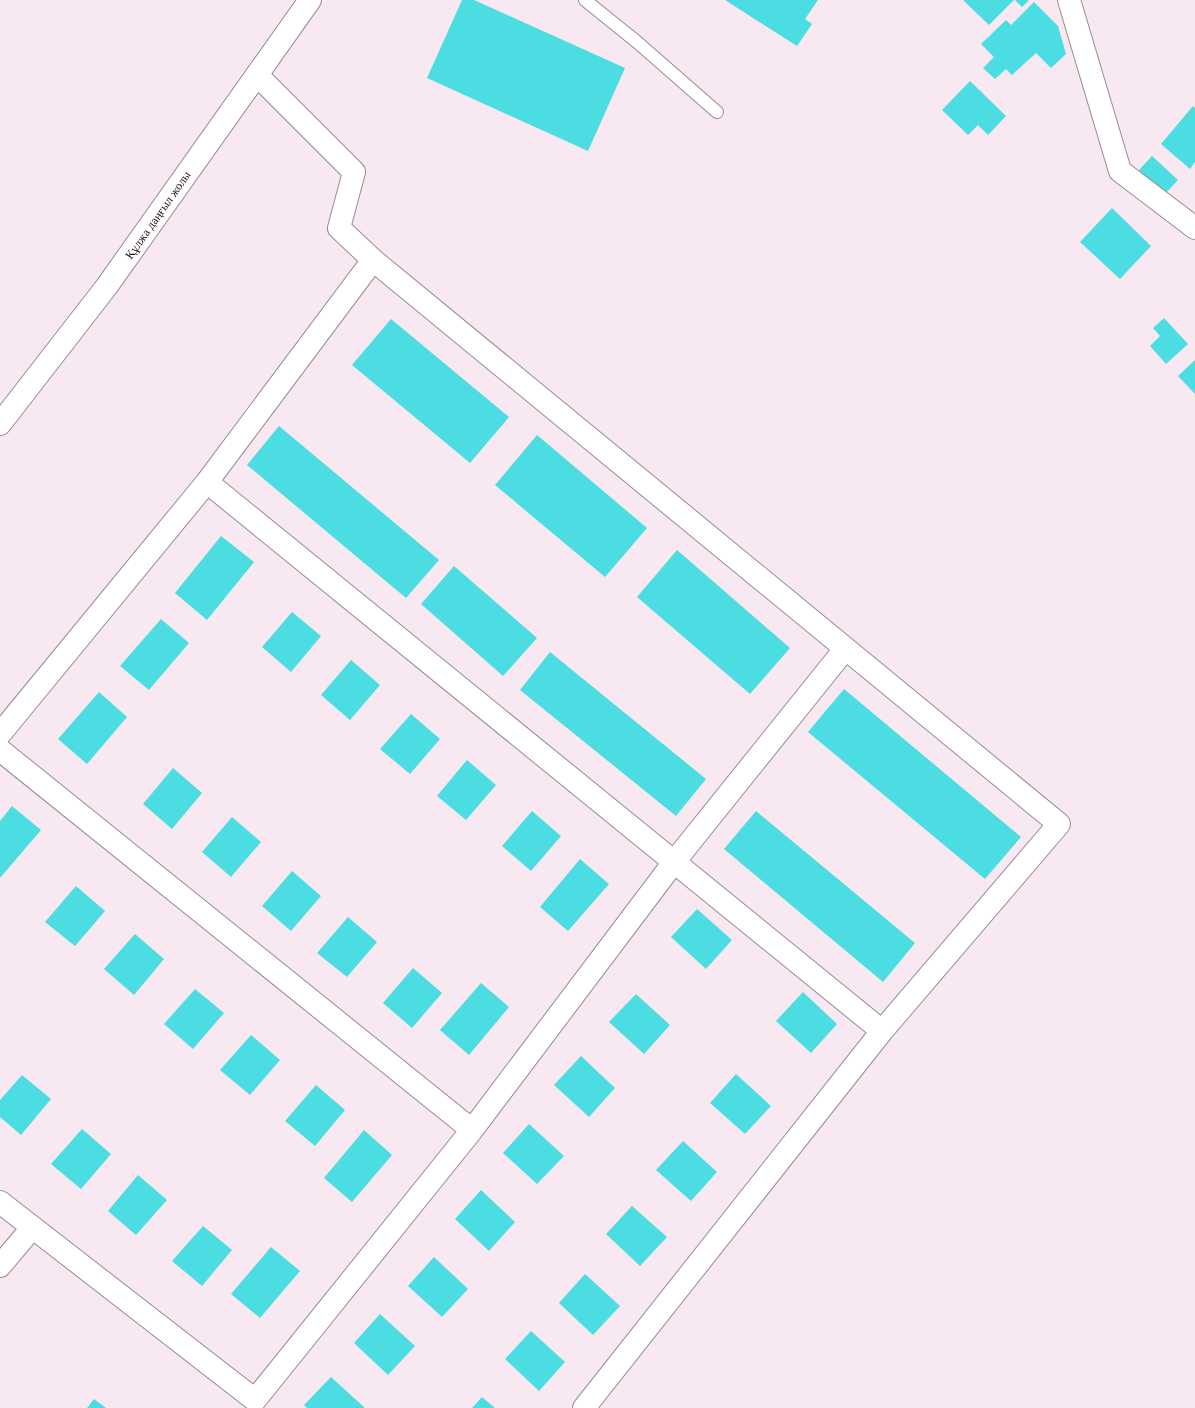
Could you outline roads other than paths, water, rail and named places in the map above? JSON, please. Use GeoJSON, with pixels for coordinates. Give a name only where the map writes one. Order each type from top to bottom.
{"type":"FeatureCollection","features":[{"type":"Feature","properties":{"kind":"street","name":"Құлжа даңғыл жолы"},"geometry":{"type":"LineString","coordinates":[[0,424],[107,286],[310,0]]}},
{"type":"Feature","properties":{"kind":"street"},"geometry":{"type":"LineString","coordinates":[[1069,0],[1120,171],[1195,228]]}},
{"type":"Feature","properties":{"kind":"street"},"geometry":{"type":"LineString","coordinates":[[257,75],[354,172],[338,228],[373,260],[1059,824],[882,1031],[584,1408]]}},
{"type":"Feature","properties":{"kind":"street"},"geometry":{"type":"LineString","coordinates":[[0,734],[207,482],[373,260]]}},
{"type":"Feature","properties":{"kind":"street"},"geometry":{"type":"LineString","coordinates":[[207,482],[882,1031]]}},
{"type":"Feature","properties":{"kind":"street"},"geometry":{"type":"LineString","coordinates":[[0,1202],[256,1405],[472,1130],[674,862],[845,649]]}},
{"type":"Feature","properties":{"kind":"street"},"geometry":{"type":"LineString","coordinates":[[0,750],[472,1130]]}},
{"type":"Feature","properties":{"kind":"street"},"geometry":{"type":"LineString","coordinates":[[0,1266],[32,1228]]}},
{"type":"Feature","properties":{"kind":"lane"},"geometry":{"type":"LineString","coordinates":[[585,0],[637,42],[717,112]]}}]}
